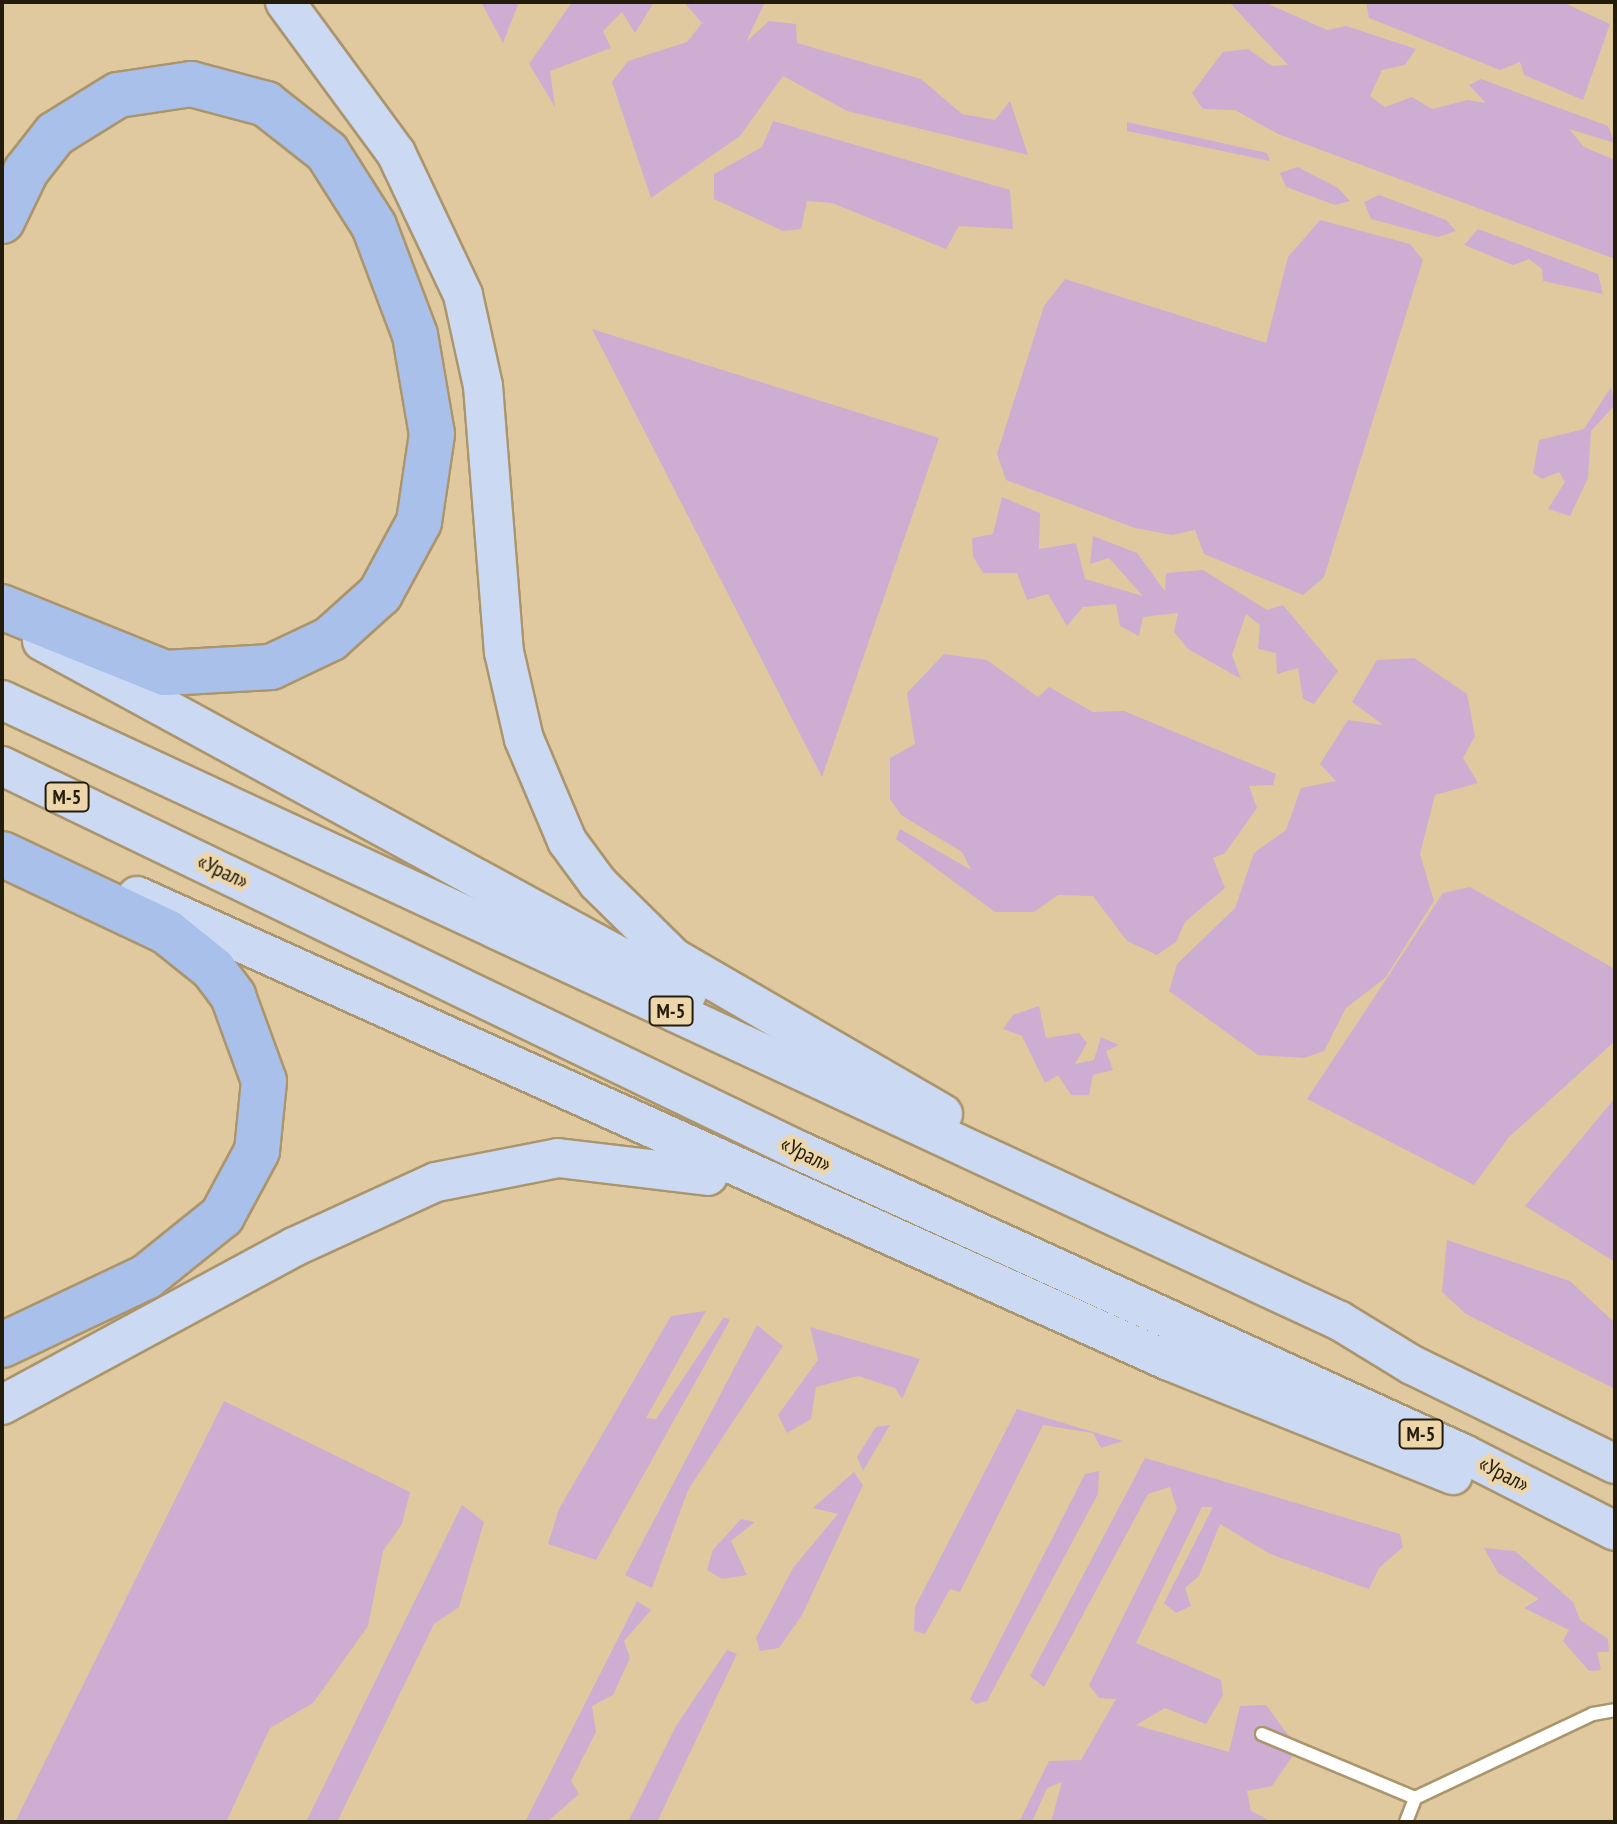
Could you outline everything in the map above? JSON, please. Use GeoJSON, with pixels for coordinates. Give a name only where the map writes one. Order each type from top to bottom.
{"type":"FeatureCollection","features":[{"type":"Feature","properties":{"kind":"highway"},"geometry":{"type":"LineString","coordinates":[[2,221],[26,171],[55,134],[118,95],[191,84],[266,104],[327,152],[374,226],[415,335],[432,434],[419,522],[380,594],[330,639],[271,667],[165,673],[2,607]]}},
{"type":"Feature","properties":{"kind":"highway"},"geometry":{"type":"LineString","coordinates":[[2,854],[167,932],[213,969],[233,996],[264,1081],[257,1151],[222,1216],[146,1277],[2,1345]]}},
{"type":"Feature","properties":{"kind":"main road"},"geometry":{"type":"LineString","coordinates":[[285,2],[396,153],[463,295],[483,386],[504,652],[529,753],[567,841],[607,894],[674,958],[1010,1154]]}},
{"type":"Feature","properties":{"kind":"main road"},"geometry":{"type":"LineString","coordinates":[[2,619],[790,1049],[1010,1154],[1340,1321]]}},
{"type":"Feature","properties":{"kind":"main road","name":"М-5"},"geometry":{"type":"LineString","coordinates":[[2,700],[1340,1321],[1412,1365],[1615,1464]]}},
{"type":"Feature","properties":{"kind":"main road","name":"«Урал»"},"geometry":{"type":"LineString","coordinates":[[2,766],[800,1151],[1464,1454],[1615,1531]]}},
{"type":"Feature","properties":{"kind":"main road"},"geometry":{"type":"LineString","coordinates":[[2,838],[1169,1361],[1615,1540]]}},
{"type":"Feature","properties":{"kind":"main road"},"geometry":{"type":"LineString","coordinates":[[2,1405],[375,1207],[502,1165],[558,1158],[644,1163],[822,1207]]}},
{"type":"Feature","properties":{"kind":"lane"},"geometry":{"type":"LineString","coordinates":[[1406,1822],[1415,1798],[1593,1714],[1615,1710]]}},
{"type":"Feature","properties":{"kind":"lane"},"geometry":{"type":"LineString","coordinates":[[1262,1734],[1415,1798]]}},
{"type":"Feature","properties":{"kind":"shaded area"},"geometry":{"type":"Polygon","coordinates":[[[481,2],[519,2],[503,43],[481,2]]]}},
{"type":"Feature","properties":{"kind":"shaded area"},"geometry":{"type":"Polygon","coordinates":[[[572,2],[654,2],[635,33],[622,12],[603,31],[611,48],[550,71],[555,107],[529,64],[572,2]]]}},
{"type":"Feature","properties":{"kind":"shaded area"},"geometry":{"type":"Polygon","coordinates":[[[684,2],[765,2],[746,42],[769,21],[796,24],[797,43],[921,79],[962,114],[995,120],[1010,101],[1028,155],[847,111],[783,76],[740,136],[651,198],[612,82],[628,61],[687,42],[702,23],[684,2]]]}},
{"type":"Feature","properties":{"kind":"shaded area"},"geometry":{"type":"Polygon","coordinates":[[[1229,2],[1264,2],[1327,30],[1346,26],[1416,49],[1405,65],[1382,70],[1370,96],[1385,107],[1412,97],[1432,109],[1468,100],[1486,103],[1469,85],[1481,79],[1608,126],[1615,143],[1569,129],[1584,147],[1615,160],[1615,259],[1278,134],[1235,110],[1203,109],[1192,93],[1223,52],[1248,49],[1272,66],[1288,65],[1229,2]]]}},
{"type":"Feature","properties":{"kind":"shaded area"},"geometry":{"type":"Polygon","coordinates":[[[1366,2],[1562,2],[1610,24],[1583,100],[1524,75],[1520,62],[1500,70],[1369,18],[1366,2]]]}},
{"type":"Feature","properties":{"kind":"shaded area"},"geometry":{"type":"Polygon","coordinates":[[[773,121],[1010,190],[1013,229],[959,226],[946,249],[832,203],[807,201],[801,229],[783,231],[714,199],[714,174],[762,147],[773,121]]]}},
{"type":"Feature","properties":{"kind":"shaded area"},"geometry":{"type":"Polygon","coordinates":[[[1127,122],[1267,153],[1270,161],[1127,131],[1127,122]]]}},
{"type":"Feature","properties":{"kind":"shaded area"},"geometry":{"type":"Polygon","coordinates":[[[1298,167],[1338,188],[1350,201],[1335,205],[1286,187],[1280,173],[1298,167]]]}},
{"type":"Feature","properties":{"kind":"shaded area"},"geometry":{"type":"Polygon","coordinates":[[[1379,195],[1446,220],[1456,231],[1438,237],[1371,219],[1364,202],[1379,195]]]}},
{"type":"Feature","properties":{"kind":"shaded area"},"geometry":{"type":"Polygon","coordinates":[[[1320,220],[1410,244],[1423,260],[1324,577],[1303,595],[1204,554],[1195,530],[1172,535],[1135,528],[1006,480],[997,454],[1044,306],[1065,279],[1266,343],[1288,257],[1320,220]]]}},
{"type":"Feature","properties":{"kind":"shaded area"},"geometry":{"type":"Polygon","coordinates":[[[1478,229],[1598,274],[1603,294],[1543,281],[1542,269],[1529,259],[1513,265],[1464,245],[1478,229]]]}},
{"type":"Feature","properties":{"kind":"shaded area"},"geometry":{"type":"Polygon","coordinates":[[[592,329],[939,438],[822,777],[592,329]]]}},
{"type":"Feature","properties":{"kind":"shaded area"},"geometry":{"type":"Polygon","coordinates":[[[1611,387],[1615,405],[1591,431],[1588,478],[1570,516],[1548,509],[1565,482],[1559,472],[1542,479],[1533,473],[1539,440],[1584,429],[1611,387]]]}},
{"type":"Feature","properties":{"kind":"shaded area"},"geometry":{"type":"Polygon","coordinates":[[[1002,497],[1040,513],[1039,549],[1076,543],[1085,579],[1143,596],[1109,558],[1090,564],[1093,536],[1137,553],[1165,591],[1166,573],[1203,570],[1267,610],[1283,605],[1338,671],[1314,704],[1303,699],[1298,668],[1277,674],[1276,653],[1258,649],[1260,625],[1246,614],[1232,655],[1241,679],[1188,649],[1174,632],[1178,613],[1143,617],[1139,636],[1120,626],[1116,604],[1083,607],[1067,626],[1048,594],[1027,600],[1017,573],[983,573],[973,556],[972,538],[993,534],[1002,497]]]}},
{"type":"Feature","properties":{"kind":"shaded area"},"geometry":{"type":"Polygon","coordinates":[[[944,654],[987,660],[1038,697],[1049,687],[1093,712],[1124,711],[1276,774],[1273,785],[1249,786],[1257,808],[1225,853],[1213,858],[1225,888],[1185,922],[1176,942],[1157,955],[1127,941],[1093,896],[1058,895],[1034,912],[995,912],[896,839],[900,829],[971,870],[962,852],[901,815],[890,799],[890,758],[915,744],[907,693],[944,654]]]}},
{"type":"Feature","properties":{"kind":"shaded area"},"geometry":{"type":"Polygon","coordinates":[[[1414,658],[1467,694],[1475,736],[1463,758],[1478,783],[1435,795],[1420,854],[1434,901],[1385,978],[1346,1008],[1324,1051],[1304,1058],[1258,1055],[1169,991],[1177,964],[1235,908],[1254,853],[1286,830],[1301,788],[1336,781],[1320,764],[1348,720],[1383,725],[1352,702],[1377,660],[1414,658]]]}},
{"type":"Feature","properties":{"kind":"shaded area"},"geometry":{"type":"Polygon","coordinates":[[[1470,887],[1615,969],[1615,1041],[1509,1137],[1474,1185],[1307,1099],[1443,893],[1470,887]]]}},
{"type":"Feature","properties":{"kind":"shaded area"},"geometry":{"type":"Polygon","coordinates":[[[1039,1006],[1046,1038],[1079,1033],[1087,1043],[1075,1064],[1094,1060],[1101,1037],[1119,1045],[1106,1051],[1113,1070],[1093,1075],[1089,1095],[1071,1095],[1058,1075],[1045,1083],[1022,1036],[1003,1029],[1013,1015],[1039,1006]]]}},
{"type":"Feature","properties":{"kind":"shaded area"},"geometry":{"type":"Polygon","coordinates":[[[1615,1098],[1615,1262],[1525,1206],[1615,1098]]]}},
{"type":"Feature","properties":{"kind":"shaded area"},"geometry":{"type":"Polygon","coordinates":[[[1447,1240],[1570,1281],[1615,1323],[1615,1389],[1466,1314],[1442,1292],[1447,1240]]]}},
{"type":"Feature","properties":{"kind":"shaded area"},"geometry":{"type":"Polygon","coordinates":[[[706,1311],[646,1418],[656,1419],[724,1317],[730,1320],[596,1560],[548,1544],[559,1509],[671,1316],[706,1311]]]}},
{"type":"Feature","properties":{"kind":"shaded area"},"geometry":{"type":"Polygon","coordinates":[[[757,1325],[783,1346],[688,1490],[652,1588],[625,1575],[757,1325]]]}},
{"type":"Feature","properties":{"kind":"shaded area"},"geometry":{"type":"Polygon","coordinates":[[[810,1327],[920,1359],[902,1399],[895,1388],[858,1376],[816,1387],[811,1419],[787,1433],[778,1415],[818,1360],[810,1327]]]}},
{"type":"Feature","properties":{"kind":"shaded area"},"geometry":{"type":"Polygon","coordinates":[[[224,1401],[410,1492],[402,1524],[383,1551],[368,1626],[313,1703],[270,1728],[226,1822],[15,1822],[224,1401]]]}},
{"type":"Feature","properties":{"kind":"shaded area"},"geometry":{"type":"Polygon","coordinates":[[[1017,1409],[1123,1441],[1101,1448],[1093,1433],[1043,1425],[960,1592],[950,1589],[925,1634],[914,1631],[915,1607],[1017,1409]]]}},
{"type":"Feature","properties":{"kind":"shaded area"},"geometry":{"type":"Polygon","coordinates":[[[890,1425],[863,1471],[857,1457],[876,1427],[890,1425]]]}},
{"type":"Feature","properties":{"kind":"shaded area"},"geometry":{"type":"Polygon","coordinates":[[[1145,1458],[1400,1534],[1403,1547],[1379,1568],[1369,1589],[1270,1554],[1220,1524],[1199,1576],[1185,1588],[1191,1606],[1176,1613],[1164,1603],[1213,1507],[1202,1507],[1136,1643],[1221,1680],[1223,1695],[1206,1724],[1165,1708],[1136,1725],[1229,1752],[1240,1706],[1266,1705],[1298,1748],[1272,1786],[1247,1791],[1251,1811],[1272,1822],[1051,1822],[1062,1782],[1047,1788],[1032,1822],[1019,1822],[1049,1761],[1081,1760],[1116,1699],[1099,1698],[1089,1685],[1177,1509],[1170,1487],[1148,1494],[1044,1687],[1030,1676],[1145,1458]]]}},
{"type":"Feature","properties":{"kind":"shaded area"},"geometry":{"type":"Polygon","coordinates":[[[1099,1471],[1098,1494],[987,1701],[976,1704],[970,1699],[1085,1474],[1099,1471]]]}},
{"type":"Feature","properties":{"kind":"shaded area"},"geometry":{"type":"Polygon","coordinates":[[[854,1472],[863,1485],[802,1615],[779,1648],[760,1651],[756,1638],[793,1568],[838,1514],[813,1508],[854,1472]]]}},
{"type":"Feature","properties":{"kind":"shaded area"},"geometry":{"type":"Polygon","coordinates":[[[462,1505],[484,1522],[459,1607],[434,1624],[337,1822],[306,1822],[462,1505]]]}},
{"type":"Feature","properties":{"kind":"shaded area"},"geometry":{"type":"Polygon","coordinates":[[[741,1519],[755,1522],[731,1541],[747,1575],[722,1579],[707,1570],[713,1550],[741,1519]]]}},
{"type":"Feature","properties":{"kind":"shaded area"},"geometry":{"type":"Polygon","coordinates":[[[1484,1548],[1515,1551],[1573,1602],[1580,1620],[1608,1639],[1609,1652],[1597,1652],[1601,1670],[1589,1671],[1563,1641],[1569,1630],[1524,1608],[1539,1599],[1498,1573],[1484,1548]]]}},
{"type":"Feature","properties":{"kind":"shaded area"},"geometry":{"type":"Polygon","coordinates":[[[637,1601],[651,1610],[624,1641],[630,1658],[613,1695],[592,1706],[596,1732],[571,1781],[579,1794],[547,1822],[525,1822],[637,1601]]]}},
{"type":"Feature","properties":{"kind":"shaded area"},"geometry":{"type":"Polygon","coordinates":[[[727,1650],[737,1654],[657,1822],[628,1822],[676,1726],[727,1650]]]}}]}
